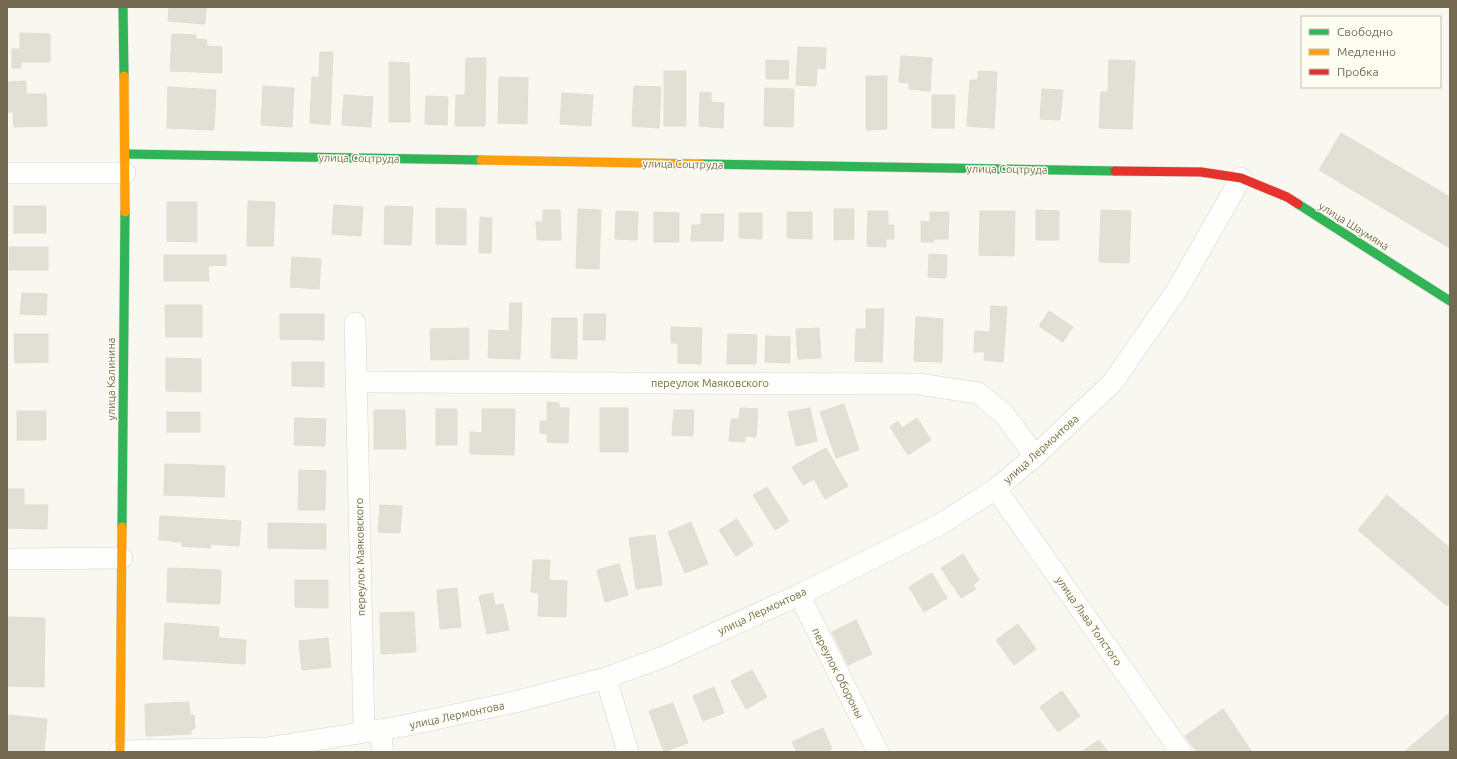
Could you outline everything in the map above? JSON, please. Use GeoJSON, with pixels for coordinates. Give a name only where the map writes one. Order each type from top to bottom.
{"type":"FeatureCollection","features":[{"type":"Feature","properties":{"kind":"street","name":"улица Калинина"},"geometry":{"type":"LineString","coordinates":[[120,752],[125,164],[123,7]]}},
{"type":"Feature","properties":{"kind":"street","name":"улица Соцтруда"},"geometry":{"type":"LineString","coordinates":[[7,173],[125,164],[1201,172],[1241,178]]}},
{"type":"Feature","properties":{"kind":"street","name":"улица Шаумяна"},"geometry":{"type":"LineString","coordinates":[[1241,178],[1287,197],[1450,301]]}},
{"type":"Feature","properties":{"kind":"street","name":"улица Лермонтова"},"geometry":{"type":"LineString","coordinates":[[120,752],[267,748],[403,726],[515,702],[606,678],[662,657],[799,595],[939,525],[996,489],[1035,456],[1112,383],[1177,290],[1241,178]]}},
{"type":"Feature","properties":{"kind":"street","name":"переулок Маяковского"},"geometry":{"type":"LineString","coordinates":[[355,323],[356,382],[372,731],[384,752]]}},
{"type":"Feature","properties":{"kind":"street","name":"переулок Маяковского"},"geometry":{"type":"LineString","coordinates":[[356,382],[918,384],[978,393],[1004,414],[1035,456]]}},
{"type":"Feature","properties":{"kind":"street","name":"улица Льва Толстого"},"geometry":{"type":"LineString","coordinates":[[996,489],[1181,752]]}},
{"type":"Feature","properties":{"kind":"street"},"geometry":{"type":"LineString","coordinates":[[7,559],[122,558]]}},
{"type":"Feature","properties":{"kind":"street","name":"переулок Обороны"},"geometry":{"type":"LineString","coordinates":[[799,595],[878,752]]}},
{"type":"Feature","properties":{"kind":"street"},"geometry":{"type":"LineString","coordinates":[[606,678],[628,752]]}},
{"type":"Feature","properties":{"kind":"building"},"geometry":{"type":"Polygon","coordinates":[[[169,7],[206,7],[205,24],[168,21],[169,7]]]}},
{"type":"Feature","properties":{"kind":"building"},"geometry":{"type":"Polygon","coordinates":[[[20,33],[50,34],[50,62],[21,62],[21,68],[12,68],[12,49],[20,49],[20,33]]]}},
{"type":"Feature","properties":{"kind":"building"},"geometry":{"type":"Polygon","coordinates":[[[172,34],[196,35],[196,39],[207,40],[206,46],[222,47],[222,73],[170,71],[172,34]]]}},
{"type":"Feature","properties":{"kind":"building"},"geometry":{"type":"Polygon","coordinates":[[[798,47],[826,48],[825,69],[817,68],[816,86],[796,85],[798,47]]]}},
{"type":"Feature","properties":{"kind":"building"},"geometry":{"type":"Polygon","coordinates":[[[320,52],[333,52],[330,125],[310,123],[312,77],[319,78],[320,52]]]}},
{"type":"Feature","properties":{"kind":"building"},"geometry":{"type":"Polygon","coordinates":[[[901,56],[932,58],[930,91],[909,89],[909,83],[899,82],[901,56]]]}},
{"type":"Feature","properties":{"kind":"building"},"geometry":{"type":"Polygon","coordinates":[[[466,58],[486,58],[485,126],[455,126],[456,95],[465,95],[466,58]]]}},
{"type":"Feature","properties":{"kind":"building"},"geometry":{"type":"Polygon","coordinates":[[[766,60],[789,61],[788,79],[766,79],[766,60]]]}},
{"type":"Feature","properties":{"kind":"building"},"geometry":{"type":"Polygon","coordinates":[[[1109,60],[1135,61],[1132,129],[1099,128],[1101,92],[1108,92],[1109,60]]]}},
{"type":"Feature","properties":{"kind":"building"},"geometry":{"type":"Polygon","coordinates":[[[389,62],[409,63],[410,122],[389,122],[389,62]]]}},
{"type":"Feature","properties":{"kind":"building"},"geometry":{"type":"Polygon","coordinates":[[[664,71],[686,71],[686,126],[664,126],[664,71]]]}},
{"type":"Feature","properties":{"kind":"building"},"geometry":{"type":"Polygon","coordinates":[[[978,71],[997,72],[994,128],[967,126],[970,80],[978,80],[978,71]]]}},
{"type":"Feature","properties":{"kind":"building"},"geometry":{"type":"Polygon","coordinates":[[[866,76],[887,76],[887,129],[866,130],[866,76]]]}},
{"type":"Feature","properties":{"kind":"building"},"geometry":{"type":"Polygon","coordinates":[[[499,77],[528,78],[527,124],[498,123],[499,77]]]}},
{"type":"Feature","properties":{"kind":"building"},"geometry":{"type":"Polygon","coordinates":[[[26,81],[26,94],[46,94],[47,126],[14,127],[13,112],[7,112],[7,82],[26,81]]]}},
{"type":"Feature","properties":{"kind":"building"},"geometry":{"type":"Polygon","coordinates":[[[263,86],[294,88],[292,127],[261,125],[263,86]]]}},
{"type":"Feature","properties":{"kind":"building"},"geometry":{"type":"Polygon","coordinates":[[[634,86],[661,87],[659,128],[632,126],[634,86]]]}},
{"type":"Feature","properties":{"kind":"building"},"geometry":{"type":"Polygon","coordinates":[[[168,87],[216,90],[214,130],[167,128],[168,87]]]}},
{"type":"Feature","properties":{"kind":"building"},"geometry":{"type":"Polygon","coordinates":[[[765,88],[794,89],[793,127],[764,126],[765,88]]]}},
{"type":"Feature","properties":{"kind":"building"},"geometry":{"type":"Polygon","coordinates":[[[1042,89],[1063,90],[1060,120],[1040,119],[1042,89]]]}},
{"type":"Feature","properties":{"kind":"building"},"geometry":{"type":"Polygon","coordinates":[[[700,92],[711,93],[711,102],[724,103],[723,128],[699,126],[700,92]]]}},
{"type":"Feature","properties":{"kind":"building"},"geometry":{"type":"Polygon","coordinates":[[[562,93],[593,95],[591,126],[560,124],[562,93]]]}},
{"type":"Feature","properties":{"kind":"building"},"geometry":{"type":"Polygon","coordinates":[[[344,95],[373,97],[371,127],[342,125],[344,95]]]}},
{"type":"Feature","properties":{"kind":"building"},"geometry":{"type":"Polygon","coordinates":[[[932,95],[955,95],[954,128],[932,128],[932,95]]]}},
{"type":"Feature","properties":{"kind":"building"},"geometry":{"type":"Polygon","coordinates":[[[426,96],[448,97],[447,125],[425,124],[426,96]]]}},
{"type":"Feature","properties":{"kind":"building"},"geometry":{"type":"Polygon","coordinates":[[[1341,133],[1450,197],[1450,248],[1319,170],[1341,133]]]}},
{"type":"Feature","properties":{"kind":"building"},"geometry":{"type":"Polygon","coordinates":[[[248,201],[275,202],[273,246],[247,246],[248,201]]]}},
{"type":"Feature","properties":{"kind":"building"},"geometry":{"type":"Polygon","coordinates":[[[167,202],[197,202],[197,242],[167,241],[167,202]]]}},
{"type":"Feature","properties":{"kind":"building"},"geometry":{"type":"Polygon","coordinates":[[[334,205],[363,207],[361,236],[332,234],[334,205]]]}},
{"type":"Feature","properties":{"kind":"building"},"geometry":{"type":"Polygon","coordinates":[[[14,206],[46,206],[46,233],[14,233],[14,206]]]}},
{"type":"Feature","properties":{"kind":"building"},"geometry":{"type":"Polygon","coordinates":[[[385,206],[413,207],[411,245],[384,244],[385,206]]]}},
{"type":"Feature","properties":{"kind":"building"},"geometry":{"type":"Polygon","coordinates":[[[436,208],[466,209],[466,245],[436,244],[436,208]]]}},
{"type":"Feature","properties":{"kind":"building"},"geometry":{"type":"Polygon","coordinates":[[[578,209],[601,210],[599,269],[576,268],[578,209]]]}},
{"type":"Feature","properties":{"kind":"building"},"geometry":{"type":"Polygon","coordinates":[[[834,209],[854,209],[854,239],[834,240],[834,209]]]}},
{"type":"Feature","properties":{"kind":"building"},"geometry":{"type":"Polygon","coordinates":[[[543,210],[560,210],[561,240],[537,240],[536,222],[543,222],[543,210]]]}},
{"type":"Feature","properties":{"kind":"building"},"geometry":{"type":"Polygon","coordinates":[[[1036,210],[1059,211],[1059,240],[1036,240],[1036,210]]]}},
{"type":"Feature","properties":{"kind":"building"},"geometry":{"type":"Polygon","coordinates":[[[1101,210],[1131,211],[1129,263],[1099,262],[1101,210]]]}},
{"type":"Feature","properties":{"kind":"building"},"geometry":{"type":"Polygon","coordinates":[[[616,211],[638,212],[637,240],[615,239],[616,211]]]}},
{"type":"Feature","properties":{"kind":"building"},"geometry":{"type":"Polygon","coordinates":[[[868,211],[888,211],[888,225],[894,225],[894,239],[886,239],[886,247],[867,246],[868,211]]]}},
{"type":"Feature","properties":{"kind":"building"},"geometry":{"type":"Polygon","coordinates":[[[980,211],[1015,211],[1014,256],[979,255],[980,211]]]}},
{"type":"Feature","properties":{"kind":"building"},"geometry":{"type":"Polygon","coordinates":[[[654,212],[679,213],[679,242],[654,242],[654,212]]]}},
{"type":"Feature","properties":{"kind":"building"},"geometry":{"type":"Polygon","coordinates":[[[787,212],[812,212],[812,239],[787,238],[787,212]]]}},
{"type":"Feature","properties":{"kind":"building"},"geometry":{"type":"Polygon","coordinates":[[[930,212],[949,212],[948,239],[934,239],[934,242],[921,242],[921,221],[930,222],[930,212]]]}},
{"type":"Feature","properties":{"kind":"building"},"geometry":{"type":"Polygon","coordinates":[[[739,213],[762,213],[762,239],[739,238],[739,213]]]}},
{"type":"Feature","properties":{"kind":"building"},"geometry":{"type":"Polygon","coordinates":[[[701,214],[724,214],[723,241],[691,241],[692,225],[701,225],[701,214]]]}},
{"type":"Feature","properties":{"kind":"building"},"geometry":{"type":"Polygon","coordinates":[[[480,217],[492,218],[491,253],[479,253],[480,217]]]}},
{"type":"Feature","properties":{"kind":"building"},"geometry":{"type":"Polygon","coordinates":[[[9,247],[48,247],[48,270],[9,270],[9,247]]]}},
{"type":"Feature","properties":{"kind":"building"},"geometry":{"type":"Polygon","coordinates":[[[929,254],[947,255],[946,278],[928,277],[929,254]]]}},
{"type":"Feature","properties":{"kind":"building"},"geometry":{"type":"Polygon","coordinates":[[[164,255],[226,255],[226,265],[208,266],[209,281],[164,281],[164,255]]]}},
{"type":"Feature","properties":{"kind":"building"},"geometry":{"type":"Polygon","coordinates":[[[292,257],[321,259],[319,289],[290,287],[292,257]]]}},
{"type":"Feature","properties":{"kind":"building"},"geometry":{"type":"Polygon","coordinates":[[[22,293],[47,294],[46,315],[20,314],[22,293]]]}},
{"type":"Feature","properties":{"kind":"building"},"geometry":{"type":"Polygon","coordinates":[[[510,303],[522,303],[520,359],[488,358],[489,330],[509,331],[510,303]]]}},
{"type":"Feature","properties":{"kind":"building"},"geometry":{"type":"Polygon","coordinates":[[[165,305],[202,305],[202,337],[166,337],[165,305]]]}},
{"type":"Feature","properties":{"kind":"building"},"geometry":{"type":"Polygon","coordinates":[[[991,306],[1007,307],[1003,362],[984,360],[985,352],[974,352],[975,331],[990,332],[991,306]]]}},
{"type":"Feature","properties":{"kind":"building"},"geometry":{"type":"Polygon","coordinates":[[[866,309],[884,309],[882,362],[855,361],[856,329],[866,329],[866,309]]]}},
{"type":"Feature","properties":{"kind":"building"},"geometry":{"type":"Polygon","coordinates":[[[1049,311],[1073,327],[1063,342],[1039,326],[1049,311]]]}},
{"type":"Feature","properties":{"kind":"building"},"geometry":{"type":"Polygon","coordinates":[[[280,314],[324,314],[324,340],[280,339],[280,314]]]}},
{"type":"Feature","properties":{"kind":"building"},"geometry":{"type":"Polygon","coordinates":[[[584,314],[606,314],[605,340],[583,340],[584,314]]]}},
{"type":"Feature","properties":{"kind":"building"},"geometry":{"type":"Polygon","coordinates":[[[916,317],[943,319],[942,362],[914,361],[916,317]]]}},
{"type":"Feature","properties":{"kind":"building"},"geometry":{"type":"Polygon","coordinates":[[[552,318],[577,318],[577,359],[551,358],[552,318]]]}},
{"type":"Feature","properties":{"kind":"building"},"geometry":{"type":"Polygon","coordinates":[[[671,327],[702,328],[701,364],[678,363],[678,343],[671,343],[671,327]]]}},
{"type":"Feature","properties":{"kind":"building"},"geometry":{"type":"Polygon","coordinates":[[[469,328],[469,359],[431,360],[430,329],[469,328]]]}},
{"type":"Feature","properties":{"kind":"building"},"geometry":{"type":"Polygon","coordinates":[[[819,328],[821,358],[798,359],[796,329],[819,328]]]}},
{"type":"Feature","properties":{"kind":"building"},"geometry":{"type":"Polygon","coordinates":[[[14,334],[48,334],[48,362],[15,363],[14,334]]]}},
{"type":"Feature","properties":{"kind":"building"},"geometry":{"type":"Polygon","coordinates":[[[728,334],[757,335],[756,364],[727,364],[728,334]]]}},
{"type":"Feature","properties":{"kind":"building"},"geometry":{"type":"Polygon","coordinates":[[[766,336],[790,337],[790,363],[765,362],[766,336]]]}},
{"type":"Feature","properties":{"kind":"building"},"geometry":{"type":"Polygon","coordinates":[[[166,358],[201,359],[201,392],[166,391],[166,358]]]}},
{"type":"Feature","properties":{"kind":"building"},"geometry":{"type":"Polygon","coordinates":[[[292,362],[324,362],[324,387],[292,386],[292,362]]]}},
{"type":"Feature","properties":{"kind":"building"},"geometry":{"type":"Polygon","coordinates":[[[547,402],[559,403],[559,408],[569,408],[568,443],[547,442],[548,434],[540,433],[540,421],[547,421],[547,402]]]}},
{"type":"Feature","properties":{"kind":"building"},"geometry":{"type":"Polygon","coordinates":[[[844,404],[859,450],[836,458],[820,412],[844,404]]]}},
{"type":"Feature","properties":{"kind":"building"},"geometry":{"type":"Polygon","coordinates":[[[600,408],[628,408],[628,452],[600,452],[600,408]]]}},
{"type":"Feature","properties":{"kind":"building"},"geometry":{"type":"Polygon","coordinates":[[[740,408],[758,409],[756,437],[745,436],[745,442],[729,441],[731,419],[739,419],[740,408]]]}},
{"type":"Feature","properties":{"kind":"building"},"geometry":{"type":"Polygon","coordinates":[[[810,408],[817,441],[796,446],[788,412],[810,408]]]}},
{"type":"Feature","properties":{"kind":"building"},"geometry":{"type":"Polygon","coordinates":[[[436,409],[457,409],[457,445],[436,445],[436,409]]]}},
{"type":"Feature","properties":{"kind":"building"},"geometry":{"type":"Polygon","coordinates":[[[482,409],[515,409],[514,455],[470,454],[470,432],[482,433],[482,409]]]}},
{"type":"Feature","properties":{"kind":"building"},"geometry":{"type":"Polygon","coordinates":[[[374,410],[405,410],[406,449],[374,449],[374,410]]]}},
{"type":"Feature","properties":{"kind":"building"},"geometry":{"type":"Polygon","coordinates":[[[674,410],[694,410],[693,436],[672,435],[674,410]]]}},
{"type":"Feature","properties":{"kind":"building"},"geometry":{"type":"Polygon","coordinates":[[[17,411],[46,411],[46,440],[17,440],[17,411]]]}},
{"type":"Feature","properties":{"kind":"building"},"geometry":{"type":"Polygon","coordinates":[[[167,412],[200,412],[200,432],[167,432],[167,412]]]}},
{"type":"Feature","properties":{"kind":"building"},"geometry":{"type":"Polygon","coordinates":[[[295,418],[326,419],[325,446],[294,445],[295,418]]]}},
{"type":"Feature","properties":{"kind":"building"},"geometry":{"type":"Polygon","coordinates":[[[917,418],[931,440],[908,455],[890,427],[898,421],[902,428],[917,418]]]}},
{"type":"Feature","properties":{"kind":"building"},"geometry":{"type":"Polygon","coordinates":[[[826,448],[848,486],[825,499],[814,479],[803,485],[792,467],[826,448]]]}},
{"type":"Feature","properties":{"kind":"building"},"geometry":{"type":"Polygon","coordinates":[[[165,464],[225,466],[224,497],[164,495],[165,464]]]}},
{"type":"Feature","properties":{"kind":"building"},"geometry":{"type":"Polygon","coordinates":[[[299,470],[326,471],[325,510],[298,510],[299,470]]]}},
{"type":"Feature","properties":{"kind":"building"},"geometry":{"type":"Polygon","coordinates":[[[767,487],[789,521],[775,530],[753,495],[767,487]]]}},
{"type":"Feature","properties":{"kind":"building"},"geometry":{"type":"Polygon","coordinates":[[[7,489],[24,489],[24,505],[48,505],[47,529],[7,528],[7,489]]]}},
{"type":"Feature","properties":{"kind":"building"},"geometry":{"type":"Polygon","coordinates":[[[1387,495],[1450,548],[1450,602],[1447,606],[1358,530],[1387,495]]]}},
{"type":"Feature","properties":{"kind":"building"},"geometry":{"type":"Polygon","coordinates":[[[380,505],[402,506],[400,533],[378,532],[380,505]]]}},
{"type":"Feature","properties":{"kind":"building"},"geometry":{"type":"Polygon","coordinates":[[[160,516],[241,521],[239,546],[210,544],[211,548],[182,546],[182,542],[159,540],[160,516]]]}},
{"type":"Feature","properties":{"kind":"building"},"geometry":{"type":"Polygon","coordinates":[[[737,519],[753,545],[736,556],[719,530],[737,519]]]}},
{"type":"Feature","properties":{"kind":"building"},"geometry":{"type":"Polygon","coordinates":[[[691,522],[708,564],[685,573],[668,532],[691,522]]]}},
{"type":"Feature","properties":{"kind":"building"},"geometry":{"type":"Polygon","coordinates":[[[268,523],[326,524],[326,549],[268,548],[268,523]]]}},
{"type":"Feature","properties":{"kind":"building"},"geometry":{"type":"Polygon","coordinates":[[[655,535],[662,585],[636,589],[629,538],[655,535]]]}},
{"type":"Feature","properties":{"kind":"building"},"geometry":{"type":"Polygon","coordinates":[[[963,554],[979,580],[973,585],[976,589],[961,598],[941,568],[963,554]]]}},
{"type":"Feature","properties":{"kind":"building"},"geometry":{"type":"Polygon","coordinates":[[[533,560],[550,560],[549,580],[567,581],[566,617],[538,616],[539,593],[531,592],[533,560]]]}},
{"type":"Feature","properties":{"kind":"building"},"geometry":{"type":"Polygon","coordinates":[[[619,564],[628,595],[605,602],[597,570],[619,564]]]}},
{"type":"Feature","properties":{"kind":"building"},"geometry":{"type":"Polygon","coordinates":[[[168,568],[221,570],[220,604],[167,602],[168,568]]]}},
{"type":"Feature","properties":{"kind":"building"},"geometry":{"type":"Polygon","coordinates":[[[932,573],[947,598],[924,612],[909,587],[932,573]]]}},
{"type":"Feature","properties":{"kind":"building"},"geometry":{"type":"Polygon","coordinates":[[[295,580],[328,580],[328,608],[295,607],[295,580]]]}},
{"type":"Feature","properties":{"kind":"building"},"geometry":{"type":"Polygon","coordinates":[[[457,588],[461,627],[440,629],[437,590],[457,588]]]}},
{"type":"Feature","properties":{"kind":"building"},"geometry":{"type":"Polygon","coordinates":[[[493,593],[495,606],[503,604],[509,630],[487,634],[479,596],[493,593]]]}},
{"type":"Feature","properties":{"kind":"building"},"geometry":{"type":"Polygon","coordinates":[[[414,612],[416,652],[381,654],[380,613],[414,612]]]}},
{"type":"Feature","properties":{"kind":"building"},"geometry":{"type":"Polygon","coordinates":[[[7,617],[45,618],[44,687],[7,686],[7,617]]]}},
{"type":"Feature","properties":{"kind":"building"},"geometry":{"type":"Polygon","coordinates":[[[856,620],[872,654],[848,665],[832,632],[856,620]]]}},
{"type":"Feature","properties":{"kind":"building"},"geometry":{"type":"Polygon","coordinates":[[[165,623],[219,627],[218,638],[246,640],[245,664],[163,659],[165,623]]]}},
{"type":"Feature","properties":{"kind":"building"},"geometry":{"type":"Polygon","coordinates":[[[1018,624],[1036,649],[1014,665],[996,640],[1018,624]]]}},
{"type":"Feature","properties":{"kind":"building"},"geometry":{"type":"Polygon","coordinates":[[[328,638],[331,667],[302,670],[299,641],[328,638]]]}},
{"type":"Feature","properties":{"kind":"building"},"geometry":{"type":"Polygon","coordinates":[[[752,670],[767,697],[746,709],[731,681],[752,670]]]}},
{"type":"Feature","properties":{"kind":"building"},"geometry":{"type":"Polygon","coordinates":[[[714,687],[724,713],[703,721],[693,696],[714,687]]]}},
{"type":"Feature","properties":{"kind":"building"},"geometry":{"type":"Polygon","coordinates":[[[1062,691],[1080,716],[1058,732],[1040,707],[1062,691]]]}},
{"type":"Feature","properties":{"kind":"building"},"geometry":{"type":"Polygon","coordinates":[[[189,702],[190,715],[194,715],[195,728],[191,730],[191,734],[146,736],[145,704],[189,702]]]}},
{"type":"Feature","properties":{"kind":"building"},"geometry":{"type":"Polygon","coordinates":[[[673,703],[688,743],[664,752],[649,711],[673,703]]]}},
{"type":"Feature","properties":{"kind":"building"},"geometry":{"type":"Polygon","coordinates":[[[1223,709],[1252,752],[1197,752],[1185,736],[1223,709]]]}},
{"type":"Feature","properties":{"kind":"building"},"geometry":{"type":"Polygon","coordinates":[[[1450,713],[1450,752],[1404,752],[1450,713]]]}},
{"type":"Feature","properties":{"kind":"building"},"geometry":{"type":"Polygon","coordinates":[[[9,715],[47,719],[44,752],[7,752],[9,715]]]}},
{"type":"Feature","properties":{"kind":"building"},"geometry":{"type":"Polygon","coordinates":[[[823,728],[832,749],[825,752],[797,752],[792,742],[823,728]]]}},
{"type":"Feature","properties":{"kind":"building"},"geometry":{"type":"Polygon","coordinates":[[[1099,740],[1108,752],[1081,752],[1099,740]]]}},
{"type":"Feature","properties":{"kind":"traffic: fast"},"geometry":{"type":"LineString","coordinates":[[123,7],[124,76]]}},
{"type":"Feature","properties":{"kind":"traffic: fast"},"geometry":{"type":"LineString","coordinates":[[125,154],[481,160]]}},
{"type":"Feature","properties":{"kind":"traffic: fast"},"geometry":{"type":"LineString","coordinates":[[701,164],[1115,171]]}},
{"type":"Feature","properties":{"kind":"traffic: fast"},"geometry":{"type":"LineString","coordinates":[[1298,204],[1450,301]]}},
{"type":"Feature","properties":{"kind":"traffic: fast"},"geometry":{"type":"LineString","coordinates":[[122,527],[125,212]]}},
{"type":"Feature","properties":{"kind":"traffic: slow"},"geometry":{"type":"LineString","coordinates":[[124,76],[125,212]]}},
{"type":"Feature","properties":{"kind":"traffic: slow"},"geometry":{"type":"LineString","coordinates":[[481,160],[701,164]]}},
{"type":"Feature","properties":{"kind":"traffic: slow"},"geometry":{"type":"LineString","coordinates":[[120,752],[122,527]]}},
{"type":"Feature","properties":{"kind":"traffic: jam"},"geometry":{"type":"LineString","coordinates":[[1115,171],[1201,172],[1241,178],[1287,197],[1298,204]]}}]}
